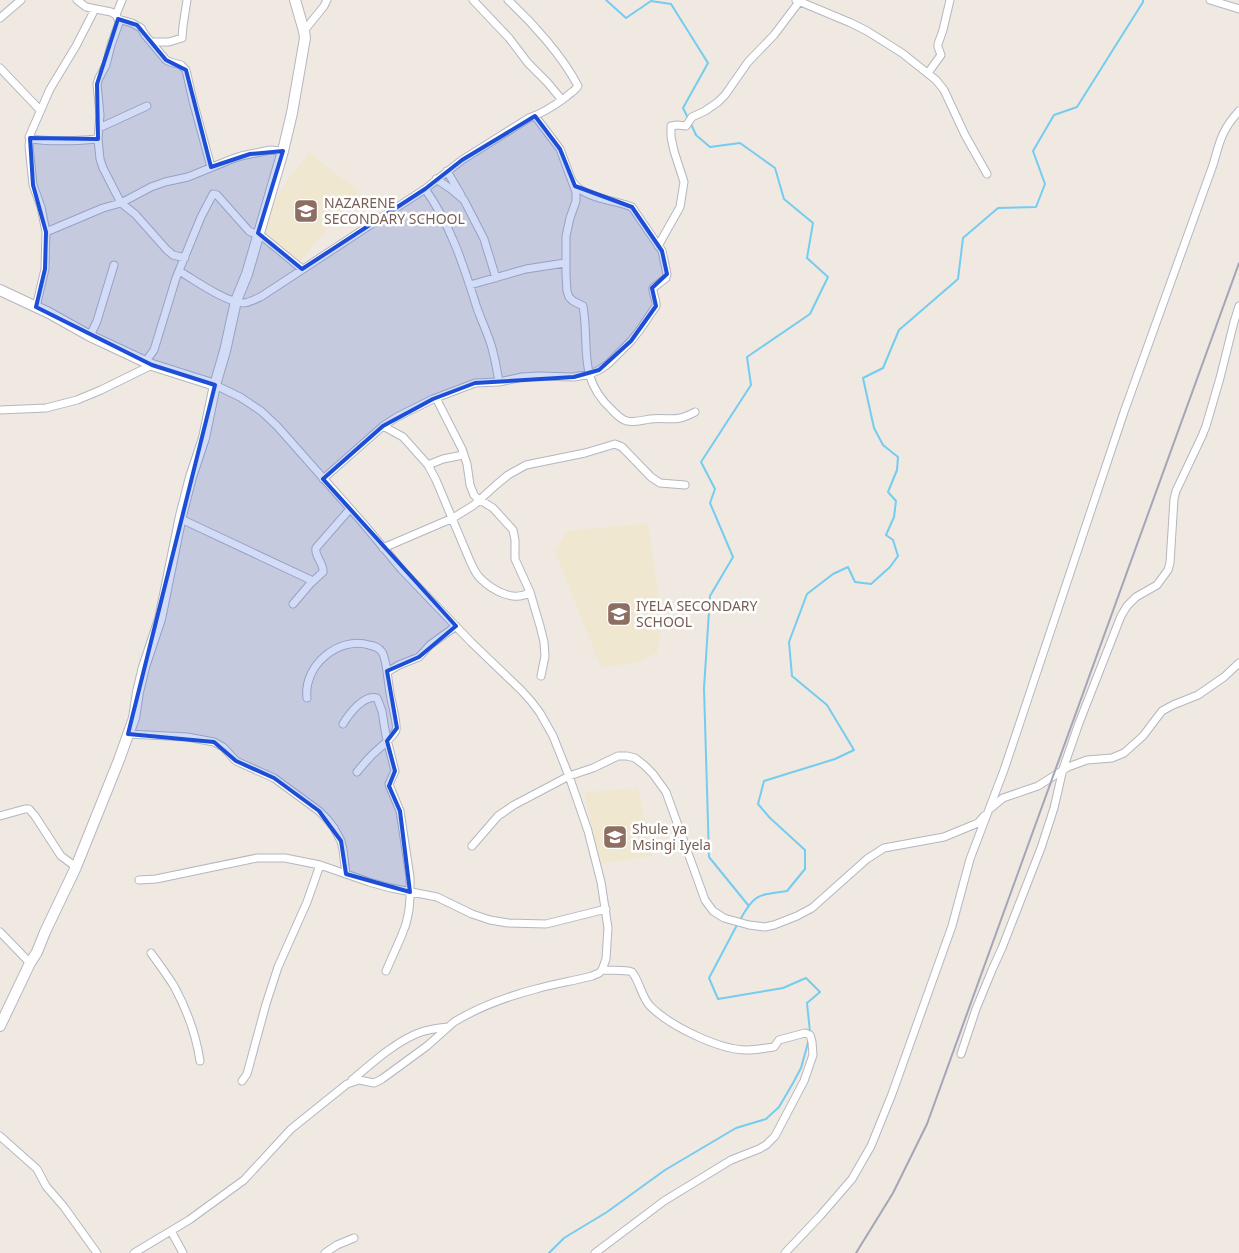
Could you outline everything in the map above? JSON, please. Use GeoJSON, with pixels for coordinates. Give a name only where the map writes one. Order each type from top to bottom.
{"type":"FeatureCollection","features":[{"type":"Feature","properties":{"kind":"street"},"geometry":{"type":"LineString","coordinates":[[0,18],[21,0]]}},
{"type":"Feature","properties":{"kind":"street"},"geometry":{"type":"LineString","coordinates":[[77,0],[86,7],[105,11],[137,25],[166,60],[181,65],[186,70],[192,101],[211,167]]}},
{"type":"Feature","properties":{"kind":"street"},"geometry":{"type":"LineString","coordinates":[[122,0],[117,17],[119,24],[106,65],[97,84],[100,115],[98,139],[100,159],[121,202],[135,214],[167,250],[173,255],[185,258]]}},
{"type":"Feature","properties":{"kind":"street"},"geometry":{"type":"LineString","coordinates":[[152,42],[169,42],[182,38],[187,0]]}},
{"type":"Feature","properties":{"kind":"street"},"geometry":{"type":"LineString","coordinates":[[0,1026],[76,867],[134,718],[144,667],[160,619],[181,519],[204,438],[215,385],[226,351],[236,301],[247,274],[283,151],[294,104],[305,38],[295,0]]}},
{"type":"Feature","properties":{"kind":"street"},"geometry":{"type":"LineString","coordinates":[[304,31],[327,0]]}},
{"type":"Feature","properties":{"kind":"street"},"geometry":{"type":"LineString","coordinates":[[473,0],[509,38],[528,63],[562,100]]}},
{"type":"Feature","properties":{"kind":"street"},"geometry":{"type":"LineString","coordinates":[[180,271],[205,287],[236,301],[244,303],[262,296],[425,189],[462,160],[529,118],[548,110],[577,89],[578,86],[569,72],[541,34],[508,0]]}},
{"type":"Feature","properties":{"kind":"street"},"geometry":{"type":"LineString","coordinates":[[928,73],[941,54],[938,44],[950,0]]}},
{"type":"Feature","properties":{"kind":"street"},"geometry":{"type":"LineString","coordinates":[[1210,0],[1239,9]]}},
{"type":"Feature","properties":{"kind":"street"},"geometry":{"type":"LineString","coordinates":[[658,246],[680,207],[684,182],[674,151],[671,126],[686,126],[692,117],[702,113],[721,99],[748,62],[774,35],[797,1],[867,31],[902,53],[940,83],[965,135],[987,174]]}},
{"type":"Feature","properties":{"kind":"street"},"geometry":{"type":"LineString","coordinates":[[36,307],[45,269],[46,232],[41,207],[33,185],[29,146],[30,135],[50,89],[76,46],[95,9]]}},
{"type":"Feature","properties":{"kind":"street"},"geometry":{"type":"LineString","coordinates":[[0,68],[40,110]]}},
{"type":"Feature","properties":{"kind":"street"},"geometry":{"type":"LineString","coordinates":[[99,128],[147,106]]}},
{"type":"Feature","properties":{"kind":"street"},"geometry":{"type":"LineString","coordinates":[[785,1253],[852,1179],[870,1146],[892,1094],[952,926],[970,859],[998,786],[1124,412],[1213,165],[1222,133],[1239,111]]}},
{"type":"Feature","properties":{"kind":"street"},"geometry":{"type":"LineString","coordinates":[[535,116],[560,149],[576,196],[566,236],[567,291],[572,301],[582,305],[584,308],[587,361],[595,390],[603,401],[626,421],[677,420],[695,412]]}},
{"type":"Feature","properties":{"kind":"street"},"geometry":{"type":"LineString","coordinates":[[30,138],[33,140],[63,141],[98,139]]}},
{"type":"Feature","properties":{"kind":"street"},"geometry":{"type":"LineString","coordinates":[[46,232],[165,182],[188,177],[241,156],[270,150],[283,151]]}},
{"type":"Feature","properties":{"kind":"street"},"geometry":{"type":"LineString","coordinates":[[447,171],[484,239],[496,278]]}},
{"type":"Feature","properties":{"kind":"street"},"geometry":{"type":"LineString","coordinates":[[436,179],[464,200]]}},
{"type":"Feature","properties":{"kind":"street"},"geometry":{"type":"LineString","coordinates":[[323,479],[383,426],[396,417],[436,398],[475,383],[590,374],[608,364],[639,331],[656,306],[653,288],[666,278],[667,274],[663,255],[632,207],[584,192],[572,181]]}},
{"type":"Feature","properties":{"kind":"street"},"geometry":{"type":"LineString","coordinates":[[425,189],[435,203],[456,246],[491,347],[499,382]]}},
{"type":"Feature","properties":{"kind":"street"},"geometry":{"type":"LineString","coordinates":[[0,410],[46,408],[77,400],[101,390],[149,363],[180,271],[212,194],[217,195],[249,231],[258,233],[302,269]]}},
{"type":"Feature","properties":{"kind":"street"},"geometry":{"type":"LineString","coordinates":[[470,285],[526,269],[565,263]]}},
{"type":"Feature","properties":{"kind":"street"},"geometry":{"type":"LineString","coordinates":[[90,336],[97,321],[114,265]]}},
{"type":"Feature","properties":{"kind":"street"},"geometry":{"type":"LineString","coordinates":[[0,290],[119,350],[149,363],[215,385],[240,397],[267,417],[402,570],[531,701],[552,736],[569,776],[588,831],[601,882],[606,909],[608,937],[606,959],[602,970],[592,976],[517,994],[471,1013],[454,1022],[427,1046],[382,1080],[374,1083],[362,1080],[350,1082]]}},
{"type":"Feature","properties":{"kind":"street"},"geometry":{"type":"LineString","coordinates":[[961,1054],[1041,848],[1054,808],[1063,769],[1121,616],[1136,597],[1157,586],[1170,566],[1176,491],[1206,426],[1239,306]]}},
{"type":"Feature","properties":{"kind":"street"},"geometry":{"type":"LineString","coordinates":[[436,398],[467,464],[470,485],[474,495],[493,508],[512,530],[515,540],[515,559],[530,592],[544,642],[545,656],[541,676]]}},
{"type":"Feature","properties":{"kind":"street"},"geometry":{"type":"LineString","coordinates":[[383,426],[403,437],[428,465],[453,518],[474,570],[480,577],[494,588],[514,597],[523,596],[530,592]]}},
{"type":"Feature","properties":{"kind":"street"},"geometry":{"type":"LineString","coordinates":[[383,548],[453,518],[479,500],[500,481],[526,465],[585,453],[615,444],[625,449],[651,477],[660,483],[685,485]]}},
{"type":"Feature","properties":{"kind":"street"},"geometry":{"type":"LineString","coordinates":[[428,465],[443,459],[463,455]]}},
{"type":"Feature","properties":{"kind":"street"},"geometry":{"type":"LineString","coordinates":[[293,604],[313,581],[322,574],[323,570],[315,551],[316,548],[350,509]]}},
{"type":"Feature","properties":{"kind":"street"},"geometry":{"type":"LineString","coordinates":[[181,519],[313,581]]}},
{"type":"Feature","properties":{"kind":"street"},"geometry":{"type":"LineString","coordinates":[[387,672],[419,657],[430,644],[456,626]]}},
{"type":"Feature","properties":{"kind":"street"},"geometry":{"type":"LineString","coordinates":[[307,698],[307,684],[310,676],[322,659],[337,648],[348,644],[365,644],[380,649],[384,655],[390,698],[397,728],[394,735],[357,772]]}},
{"type":"Feature","properties":{"kind":"street"},"geometry":{"type":"LineString","coordinates":[[472,846],[503,812],[569,776],[593,768],[618,756],[635,758],[653,774],[666,792],[705,900],[713,911],[734,922],[765,927],[797,916],[812,908],[867,859],[884,848],[944,837],[978,823],[1003,798],[1038,786],[1063,769],[1087,760],[1112,758],[1124,753],[1143,736],[1162,711],[1198,695],[1224,677],[1239,663]]}},
{"type":"Feature","properties":{"kind":"street"},"geometry":{"type":"LineString","coordinates":[[343,724],[348,715],[364,701],[372,696],[379,700],[395,771],[390,787],[400,811],[408,861],[410,892],[406,924],[386,971]]}},
{"type":"Feature","properties":{"kind":"street"},"geometry":{"type":"LineString","coordinates":[[128,734],[187,737],[214,742],[223,747],[236,761],[274,778],[319,811],[334,828],[343,850],[346,874]]}},
{"type":"Feature","properties":{"kind":"street"},"geometry":{"type":"LineString","coordinates":[[0,816],[25,809],[29,810],[61,856],[76,867]]}},
{"type":"Feature","properties":{"kind":"street"},"geometry":{"type":"LineString","coordinates":[[139,880],[156,879],[265,857],[297,860],[320,865],[376,884],[437,897],[472,914],[508,923],[546,924],[606,909]]}},
{"type":"Feature","properties":{"kind":"street"},"geometry":{"type":"LineString","coordinates":[[242,1081],[247,1074],[278,967],[286,946],[299,923],[320,865]]}},
{"type":"Feature","properties":{"kind":"street"},"geometry":{"type":"LineString","coordinates":[[0,932],[30,963]]}},
{"type":"Feature","properties":{"kind":"street"},"geometry":{"type":"LineString","coordinates":[[151,953],[181,999],[192,1024],[200,1061]]}},
{"type":"Feature","properties":{"kind":"street"},"geometry":{"type":"LineString","coordinates":[[595,1253],[664,1201],[731,1160],[759,1149],[771,1141],[804,1081],[813,1052],[810,1035],[805,1033],[779,1040],[774,1047],[748,1050],[732,1048],[700,1038],[678,1027],[650,1006],[632,972],[602,970]]}},
{"type":"Feature","properties":{"kind":"street"},"geometry":{"type":"LineString","coordinates":[[134,1253],[189,1220],[244,1180],[291,1129],[379,1058],[405,1040],[421,1032],[449,1026]]}},
{"type":"Feature","properties":{"kind":"street"},"geometry":{"type":"LineString","coordinates":[[0,1136],[37,1169],[52,1194],[64,1207],[97,1253]]}},
{"type":"Feature","properties":{"kind":"street"},"geometry":{"type":"LineString","coordinates":[[171,1230],[183,1253]]}},
{"type":"Feature","properties":{"kind":"street"},"geometry":{"type":"LineString","coordinates":[[325,1253],[337,1245],[354,1238]]}},
{"type":"Feature","properties":{"kind":"highlighted area"},"geometry":{"type":"Polygon","coordinates":[[[118,19],[137,25],[166,60],[186,70],[211,167],[250,154],[283,151],[258,233],[302,269],[425,189],[462,160],[535,116],[560,149],[575,186],[632,207],[662,251],[667,274],[652,288],[656,306],[631,341],[599,370],[574,377],[475,383],[433,399],[383,426],[323,479],[456,626],[419,657],[387,671],[397,728],[387,741],[395,771],[389,786],[400,811],[410,892],[346,874],[341,841],[319,811],[274,778],[236,761],[214,742],[128,734],[215,385],[152,365],[36,307],[45,269],[46,232],[33,185],[30,138],[98,139],[97,84],[118,19]]]}},
{"type":"Feature","properties":{"kind":"shaded area","name":"NAZARENE SECONDARY SCHOOL"},"geometry":{"type":"Polygon","coordinates":[[[309,153],[359,191],[299,263],[260,230],[285,183],[309,153]]]}},
{"type":"Feature","properties":{"kind":"shaded area","name":"IYELA SECONDARY SCHOOL"},"geometry":{"type":"Polygon","coordinates":[[[648,523],[658,591],[660,636],[657,653],[638,662],[601,668],[555,551],[568,531],[648,523]]]}},
{"type":"Feature","properties":{"kind":"shaded area"},"geometry":{"type":"Polygon","coordinates":[[[638,788],[652,856],[600,864],[584,792],[638,788]]]}},
{"type":"Feature","properties":{"kind":"waterway"},"geometry":{"type":"LineString","coordinates":[[606,0],[626,18],[651,1],[671,4],[708,63],[683,108],[689,120]]}},
{"type":"Feature","properties":{"kind":"waterway"},"geometry":{"type":"LineString","coordinates":[[740,920],[753,900],[763,895],[787,891],[805,869],[805,850],[770,818],[758,804],[764,781],[835,759],[854,750],[827,705],[792,676],[789,642],[807,594],[833,574],[848,567],[855,582],[871,584],[890,567],[898,556],[893,540],[886,535],[894,517],[896,501],[888,492],[897,470],[898,457],[883,445],[874,428],[863,378],[883,368],[899,330],[958,279],[963,238],[998,208],[1036,207],[1045,184],[1033,151],[1054,115],[1077,107],[1143,0]]}},
{"type":"Feature","properties":{"kind":"waterway"},"geometry":{"type":"LineString","coordinates":[[691,124],[696,135],[710,147],[740,143],[775,168],[784,199],[813,223],[807,258],[828,277],[810,314],[747,357],[751,385],[701,462],[715,489],[710,503],[733,557],[710,596],[704,688],[709,857],[748,905]]}},
{"type":"Feature","properties":{"kind":"waterway"},"geometry":{"type":"LineString","coordinates":[[737,925],[709,978],[718,999],[783,988],[806,978],[820,992],[807,1003],[810,1032]]}},
{"type":"Feature","properties":{"kind":"waterway"},"geometry":{"type":"LineString","coordinates":[[549,1253],[564,1238],[607,1212],[665,1170],[736,1128],[766,1119],[779,1107],[793,1083],[801,1068],[809,1039]]}},
{"type":"Feature","properties":{"kind":"railway"},"geometry":{"type":"LineString","coordinates":[[856,1253],[893,1193],[927,1124],[1239,263]]}},
{"type":"Feature","properties":{"kind":"place","name":"NAZARENE SECONDARY SCHOOL"},"geometry":{"type":"Point","coordinates":[306,211]}},
{"type":"Feature","properties":{"kind":"place","name":"IYELA SECONDARY SCHOOL"},"geometry":{"type":"Point","coordinates":[619,614]}},
{"type":"Feature","properties":{"kind":"place","name":"Shule ya Msingi Iyela"},"geometry":{"type":"Point","coordinates":[615,837]}}]}
